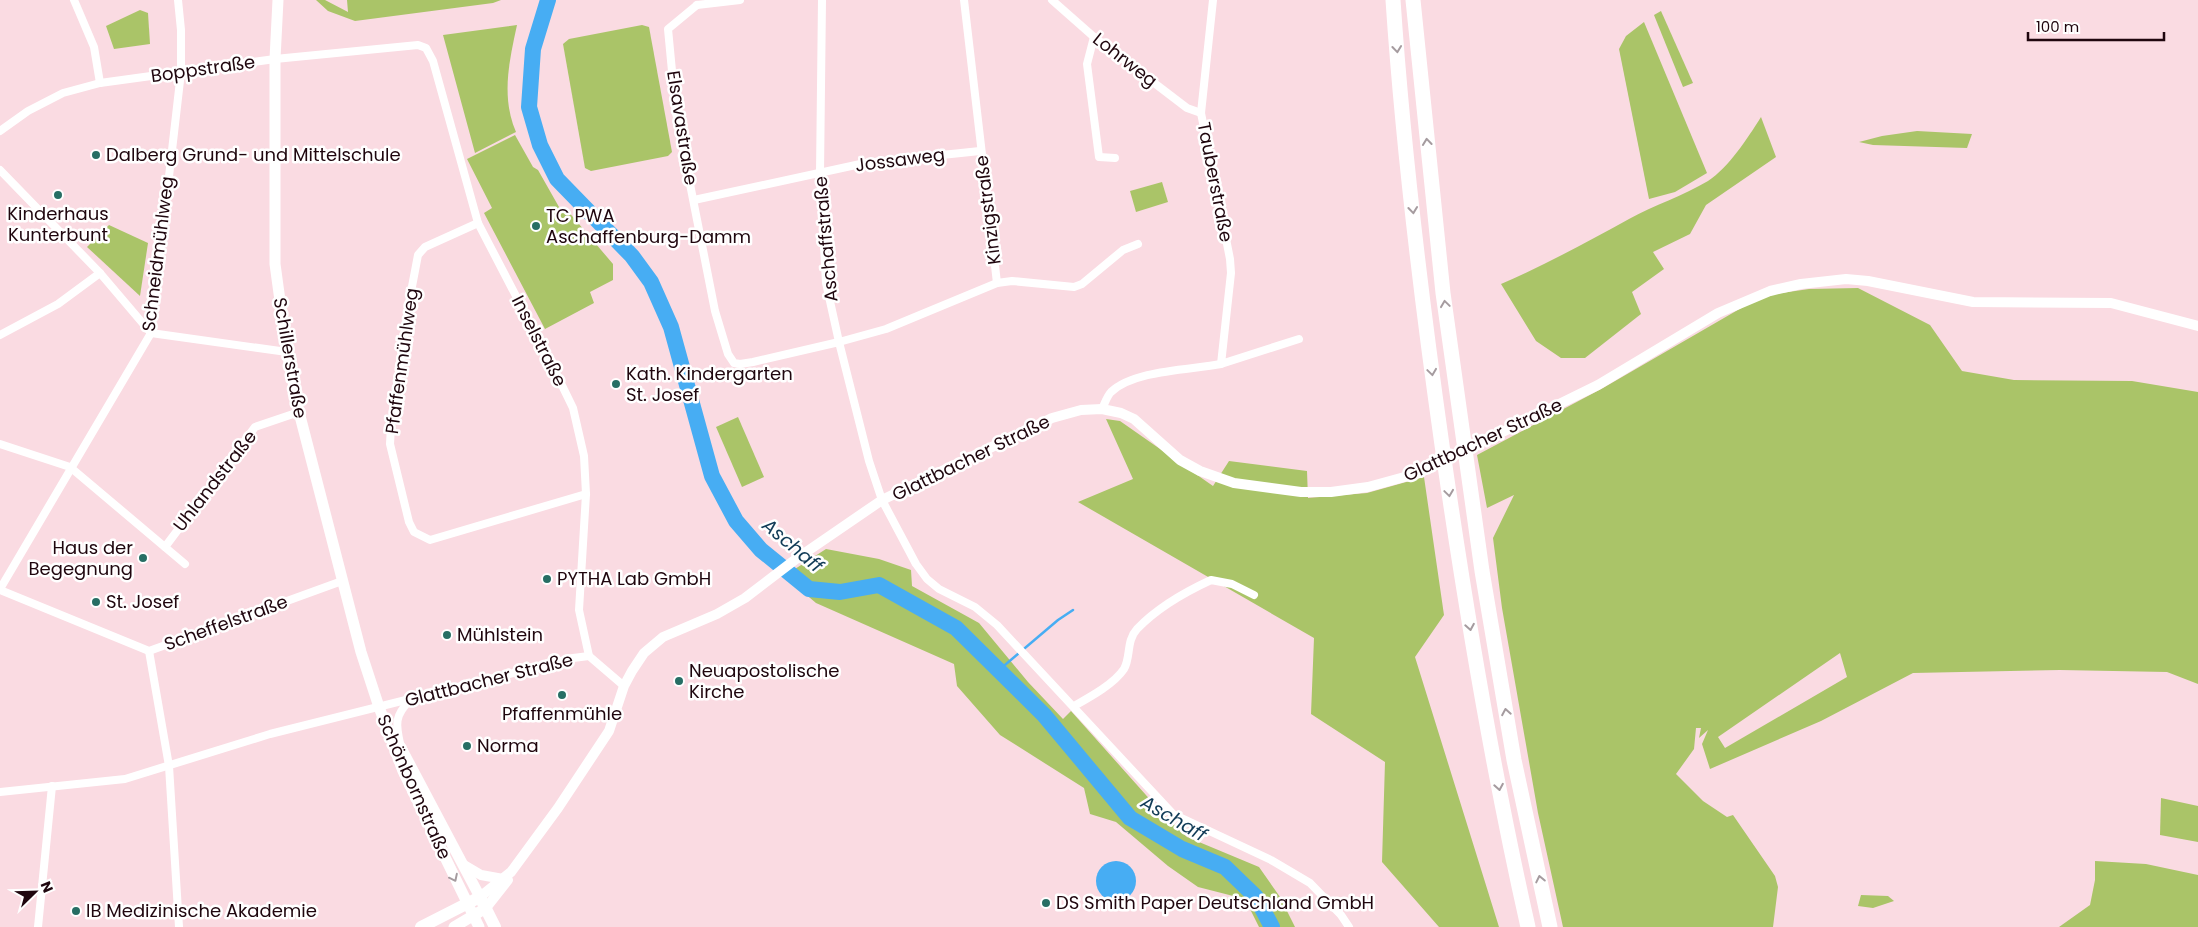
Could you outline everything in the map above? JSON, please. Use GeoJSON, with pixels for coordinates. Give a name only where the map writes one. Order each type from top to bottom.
{"type":"FeatureCollection","features":[{"type":"Feature","properties":{"kind":"highway"},"geometry":{"type":"LineString","coordinates":[[1393,0],[1422,298],[1461,579],[1513,862],[1528,927]]}},
{"type":"Feature","properties":{"kind":"highway"},"geometry":{"type":"LineString","coordinates":[[1413,0],[1442,283],[1482,571],[1514,760],[1550,927]]}},
{"type":"Feature","properties":{"kind":"main road","name":"Schillerstraße"},"geometry":{"type":"LineString","coordinates":[[278,0],[275,59],[275,264],[287,352],[299,412],[342,581],[379,707]]}},
{"type":"Feature","properties":{"kind":"main road","name":"Schönbornstraße"},"geometry":{"type":"LineString","coordinates":[[379,707],[464,864],[495,927]]}},
{"type":"Feature","properties":{"kind":"main road","name":"Schönbornstraße"},"geometry":{"type":"LineString","coordinates":[[379,707],[403,770],[476,922]]}},
{"type":"Feature","properties":{"kind":"main road"},"geometry":{"type":"LineString","coordinates":[[422,927],[467,904],[483,903],[476,922],[454,927]]}},
{"type":"Feature","properties":{"kind":"street"},"geometry":{"type":"LineString","coordinates":[[74,0],[94,47],[100,83]]}},
{"type":"Feature","properties":{"kind":"street","name":"Schneidmühlweg"},"geometry":{"type":"LineString","coordinates":[[0,589],[70,468],[152,333],[181,72],[181,30],[178,0]]}},
{"type":"Feature","properties":{"kind":"street"},"geometry":{"type":"LineString","coordinates":[[697,2],[740,0]]}},
{"type":"Feature","properties":{"kind":"street","name":"Aschaffstraße"},"geometry":{"type":"LineString","coordinates":[[822,0],[820,173],[826,283],[869,461],[882,500],[916,564],[927,579],[939,589],[987,615],[1173,814],[1272,860],[1310,883],[1341,915],[1349,927]]}},
{"type":"Feature","properties":{"kind":"street","name":"Kinzigstraße"},"geometry":{"type":"LineString","coordinates":[[839,342],[886,329],[996,283],[964,0]]}},
{"type":"Feature","properties":{"kind":"street","name":"Lohrweg"},"geometry":{"type":"LineString","coordinates":[[1052,0],[1094,36],[1187,108],[1201,113]]}},
{"type":"Feature","properties":{"kind":"street","name":"Tauberstraße"},"geometry":{"type":"LineString","coordinates":[[1213,0],[1201,113],[1230,259],[1231,273],[1220,364]]}},
{"type":"Feature","properties":{"kind":"street","name":"Elsavastraße"},"geometry":{"type":"LineString","coordinates":[[697,2],[668,29],[676,113],[715,310],[728,354],[734,363],[740,364],[839,342]]}},
{"type":"Feature","properties":{"kind":"street"},"geometry":{"type":"LineString","coordinates":[[1094,36],[1087,64],[1100,157],[1115,158]]}},
{"type":"Feature","properties":{"kind":"street","name":"Boppstraße"},"geometry":{"type":"LineString","coordinates":[[0,131],[28,111],[63,93],[100,83],[275,59],[418,45]]}},
{"type":"Feature","properties":{"kind":"street","name":"Inselstraße"},"geometry":{"type":"LineString","coordinates":[[418,45],[426,48],[433,61],[478,223],[573,408],[584,456],[586,494],[579,601],[589,656]]}},
{"type":"Feature","properties":{"kind":"street","name":"Jossaweg"},"geometry":{"type":"LineString","coordinates":[[694,200],[864,163],[980,151]]}},
{"type":"Feature","properties":{"kind":"street"},"geometry":{"type":"LineString","coordinates":[[0,170],[100,273],[152,333],[287,352]]}},
{"type":"Feature","properties":{"kind":"street","name":"Pfaffenmühlweg"},"geometry":{"type":"LineString","coordinates":[[478,223],[425,246],[418,255],[410,297],[390,444],[409,522],[414,532],[420,537],[430,540],[586,494]]}},
{"type":"Feature","properties":{"kind":"street"},"geometry":{"type":"LineString","coordinates":[[996,283],[1012,281],[1074,287],[1082,284],[1123,250],[1138,244]]}},
{"type":"Feature","properties":{"kind":"street"},"geometry":{"type":"LineString","coordinates":[[0,336],[58,304],[100,273]]}},
{"type":"Feature","properties":{"kind":"street","name":"Glattbacher Straße"},"geometry":{"type":"LineString","coordinates":[[0,792],[117,781],[270,734],[589,656],[624,686],[644,654],[663,637],[716,614],[745,598],[796,559],[882,500],[1045,420],[1081,410],[1102,409],[1121,413],[1134,419],[1180,460],[1200,471],[1234,483],[1301,492],[1331,492],[1368,487],[1419,473],[1598,385],[1718,313],[1770,291],[1801,284],[1846,279],[1868,281],[1973,302],[2110,303],[2198,326]]}},
{"type":"Feature","properties":{"kind":"street"},"geometry":{"type":"LineString","coordinates":[[1102,409],[1109,393],[1119,385],[1153,374],[1220,364],[1299,339]]}},
{"type":"Feature","properties":{"kind":"street","name":"Uhlandstraße"},"geometry":{"type":"LineString","coordinates":[[165,547],[255,427],[299,412]]}},
{"type":"Feature","properties":{"kind":"street"},"geometry":{"type":"LineString","coordinates":[[0,444],[70,468],[186,564]]}},
{"type":"Feature","properties":{"kind":"street"},"geometry":{"type":"LineString","coordinates":[[1074,706],[1098,692],[1124,668],[1130,642],[1136,630],[1174,600],[1211,580],[1232,584],[1254,595]]}},
{"type":"Feature","properties":{"kind":"street","name":"Scheffelstraße"},"geometry":{"type":"LineString","coordinates":[[0,589],[149,651],[342,581]]}},
{"type":"Feature","properties":{"kind":"street"},"geometry":{"type":"LineString","coordinates":[[149,651],[169,766],[179,927]]}},
{"type":"Feature","properties":{"kind":"street"},"geometry":{"type":"LineString","coordinates":[[483,903],[495,898],[507,876],[558,808],[609,731],[624,686]]}},
{"type":"Feature","properties":{"kind":"street"},"geometry":{"type":"LineString","coordinates":[[401,748],[396,725],[401,710],[411,700]]}},
{"type":"Feature","properties":{"kind":"street"},"geometry":{"type":"LineString","coordinates":[[38,927],[52,786]]}},
{"type":"Feature","properties":{"kind":"street"},"geometry":{"type":"LineString","coordinates":[[464,864],[481,876],[507,876]]}},
{"type":"Feature","properties":{"kind":"green space"},"geometry":{"type":"Polygon","coordinates":[[[316,0],[325,0],[348,12],[347,0],[501,0],[493,3],[355,21],[328,11],[316,0]]]}},
{"type":"Feature","properties":{"kind":"green space"},"geometry":{"type":"Polygon","coordinates":[[[140,10],[148,13],[150,44],[114,49],[106,26],[140,10]]]}},
{"type":"Feature","properties":{"kind":"green space"},"geometry":{"type":"Polygon","coordinates":[[[1661,11],[1693,83],[1683,87],[1654,15],[1661,11]]]}},
{"type":"Feature","properties":{"kind":"green space"},"geometry":{"type":"Polygon","coordinates":[[[1644,22],[1707,173],[1675,192],[1649,199],[1619,49],[1626,36],[1644,22]]]}},
{"type":"Feature","properties":{"kind":"green space"},"geometry":{"type":"Polygon","coordinates":[[[517,25],[508,79],[509,106],[516,132],[475,153],[443,35],[517,25]]]}},
{"type":"Feature","properties":{"kind":"green space"},"geometry":{"type":"Polygon","coordinates":[[[642,25],[649,27],[672,152],[668,156],[591,171],[585,168],[563,44],[569,39],[642,25]]]}},
{"type":"Feature","properties":{"kind":"green space"},"geometry":{"type":"Polygon","coordinates":[[[1761,117],[1776,157],[1706,205],[1690,234],[1653,252],[1664,269],[1632,292],[1641,314],[1585,358],[1561,358],[1536,341],[1501,284],[1708,181],[1730,160],[1761,117]]]}},
{"type":"Feature","properties":{"kind":"green space"},"geometry":{"type":"Polygon","coordinates":[[[1917,131],[1972,134],[1967,148],[1873,145],[1859,142],[1882,136],[1917,131]]]}},
{"type":"Feature","properties":{"kind":"green space","name":"TC PWA Aschaffenburg-Damm"},"geometry":{"type":"Polygon","coordinates":[[[515,135],[559,207],[567,210],[613,264],[613,280],[590,292],[594,303],[545,329],[484,213],[492,208],[467,159],[515,135]]]}},
{"type":"Feature","properties":{"kind":"green space"},"geometry":{"type":"Polygon","coordinates":[[[1162,182],[1168,202],[1136,212],[1130,191],[1162,182]]]}},
{"type":"Feature","properties":{"kind":"green space"},"geometry":{"type":"Polygon","coordinates":[[[109,225],[148,243],[140,296],[87,247],[109,225]]]}},
{"type":"Feature","properties":{"kind":"green space"},"geometry":{"type":"Polygon","coordinates":[[[1858,288],[1930,325],[1962,371],[2014,380],[2132,381],[2198,392],[2198,684],[2167,672],[2060,670],[1913,673],[1821,721],[1710,769],[1702,744],[1708,730],[1699,738],[1701,728],[1696,728],[1694,749],[1676,774],[1703,801],[1727,817],[1733,815],[1775,876],[1778,887],[1773,927],[1563,927],[1538,813],[1502,608],[1493,538],[1514,495],[1487,508],[1477,455],[1603,388],[1762,296],[1809,289],[1858,288]],[[1840,653],[1718,737],[1725,748],[1847,677],[1840,653]]]}},
{"type":"Feature","properties":{"kind":"green space"},"geometry":{"type":"Polygon","coordinates":[[[738,417],[764,477],[742,487],[716,427],[738,417]]]}},
{"type":"Feature","properties":{"kind":"green space"},"geometry":{"type":"Polygon","coordinates":[[[1106,419],[1120,421],[1213,486],[1229,461],[1307,471],[1308,498],[1367,493],[1424,477],[1444,615],[1415,657],[1499,927],[1439,927],[1382,862],[1385,762],[1311,714],[1314,638],[1078,502],[1133,479],[1106,419]]]}},
{"type":"Feature","properties":{"kind":"green space"},"geometry":{"type":"Polygon","coordinates":[[[826,549],[879,559],[911,570],[912,586],[979,623],[1028,682],[1063,719],[1071,711],[1162,813],[1187,837],[1259,867],[1280,897],[1295,927],[1259,927],[1245,899],[1198,887],[1168,866],[1116,822],[1090,814],[1084,788],[1000,735],[957,686],[954,664],[816,603],[784,576],[826,549]]]}},
{"type":"Feature","properties":{"kind":"green space"},"geometry":{"type":"Polygon","coordinates":[[[2161,798],[2198,806],[2198,842],[2160,835],[2161,798]]]}},
{"type":"Feature","properties":{"kind":"green space"},"geometry":{"type":"Polygon","coordinates":[[[2095,861],[2146,864],[2198,875],[2198,927],[2059,927],[2090,905],[2095,880],[2095,861]]]}},
{"type":"Feature","properties":{"kind":"green space"},"geometry":{"type":"Polygon","coordinates":[[[1861,895],[1888,896],[1894,901],[1873,908],[1858,906],[1861,895]]]}},
{"type":"Feature","properties":{"kind":"water"},"geometry":{"type":"Polygon","coordinates":[[[1116,861],[1130,867],[1136,881],[1130,895],[1116,901],[1102,895],[1096,881],[1102,867],[1116,861]]]}},
{"type":"Feature","properties":{"kind":"waterway","name":"Aschaff"},"geometry":{"type":"LineString","coordinates":[[548,0],[533,49],[529,107],[540,145],[557,179],[632,256],[651,282],[671,327],[712,476],[736,521],[761,550],[809,589],[840,592],[879,585],[956,628],[1044,715],[1130,818],[1182,849],[1225,867],[1256,897],[1272,927]]}},
{"type":"Feature","properties":{"kind":"waterway"},"geometry":{"type":"LineString","coordinates":[[999,670],[1058,620],[1073,610]]}},
{"type":"Feature","properties":{"kind":"place","name":"Dalberg Grund- und Mittelschule"},"geometry":{"type":"Point","coordinates":[96,155]}},
{"type":"Feature","properties":{"kind":"place","name":"Kinderhaus Kunterbunt"},"geometry":{"type":"Point","coordinates":[58,195]}},
{"type":"Feature","properties":{"kind":"place","name":"TC PWA Aschaffenburg-Damm"},"geometry":{"type":"Point","coordinates":[536,226]}},
{"type":"Feature","properties":{"kind":"place","name":"Kath. Kindergarten St. Josef"},"geometry":{"type":"Point","coordinates":[616,384]}},
{"type":"Feature","properties":{"kind":"place","name":"Haus der Begegnung"},"geometry":{"type":"Point","coordinates":[143,558]}},
{"type":"Feature","properties":{"kind":"place","name":"PYTHA Lab GmbH"},"geometry":{"type":"Point","coordinates":[547,579]}},
{"type":"Feature","properties":{"kind":"place","name":"St. Josef"},"geometry":{"type":"Point","coordinates":[96,602]}},
{"type":"Feature","properties":{"kind":"place","name":"Mühlstein"},"geometry":{"type":"Point","coordinates":[447,635]}},
{"type":"Feature","properties":{"kind":"place","name":"Neuapostolische Kirche"},"geometry":{"type":"Point","coordinates":[679,681]}},
{"type":"Feature","properties":{"kind":"place","name":"Pfaffenmühle"},"geometry":{"type":"Point","coordinates":[562,695]}},
{"type":"Feature","properties":{"kind":"place","name":"Norma"},"geometry":{"type":"Point","coordinates":[467,746]}},
{"type":"Feature","properties":{"kind":"place","name":"DS Smith Paper Deutschland GmbH"},"geometry":{"type":"Point","coordinates":[1046,903]}},
{"type":"Feature","properties":{"kind":"place","name":"IB Medizinische Akademie"},"geometry":{"type":"Point","coordinates":[76,911]}}]}
